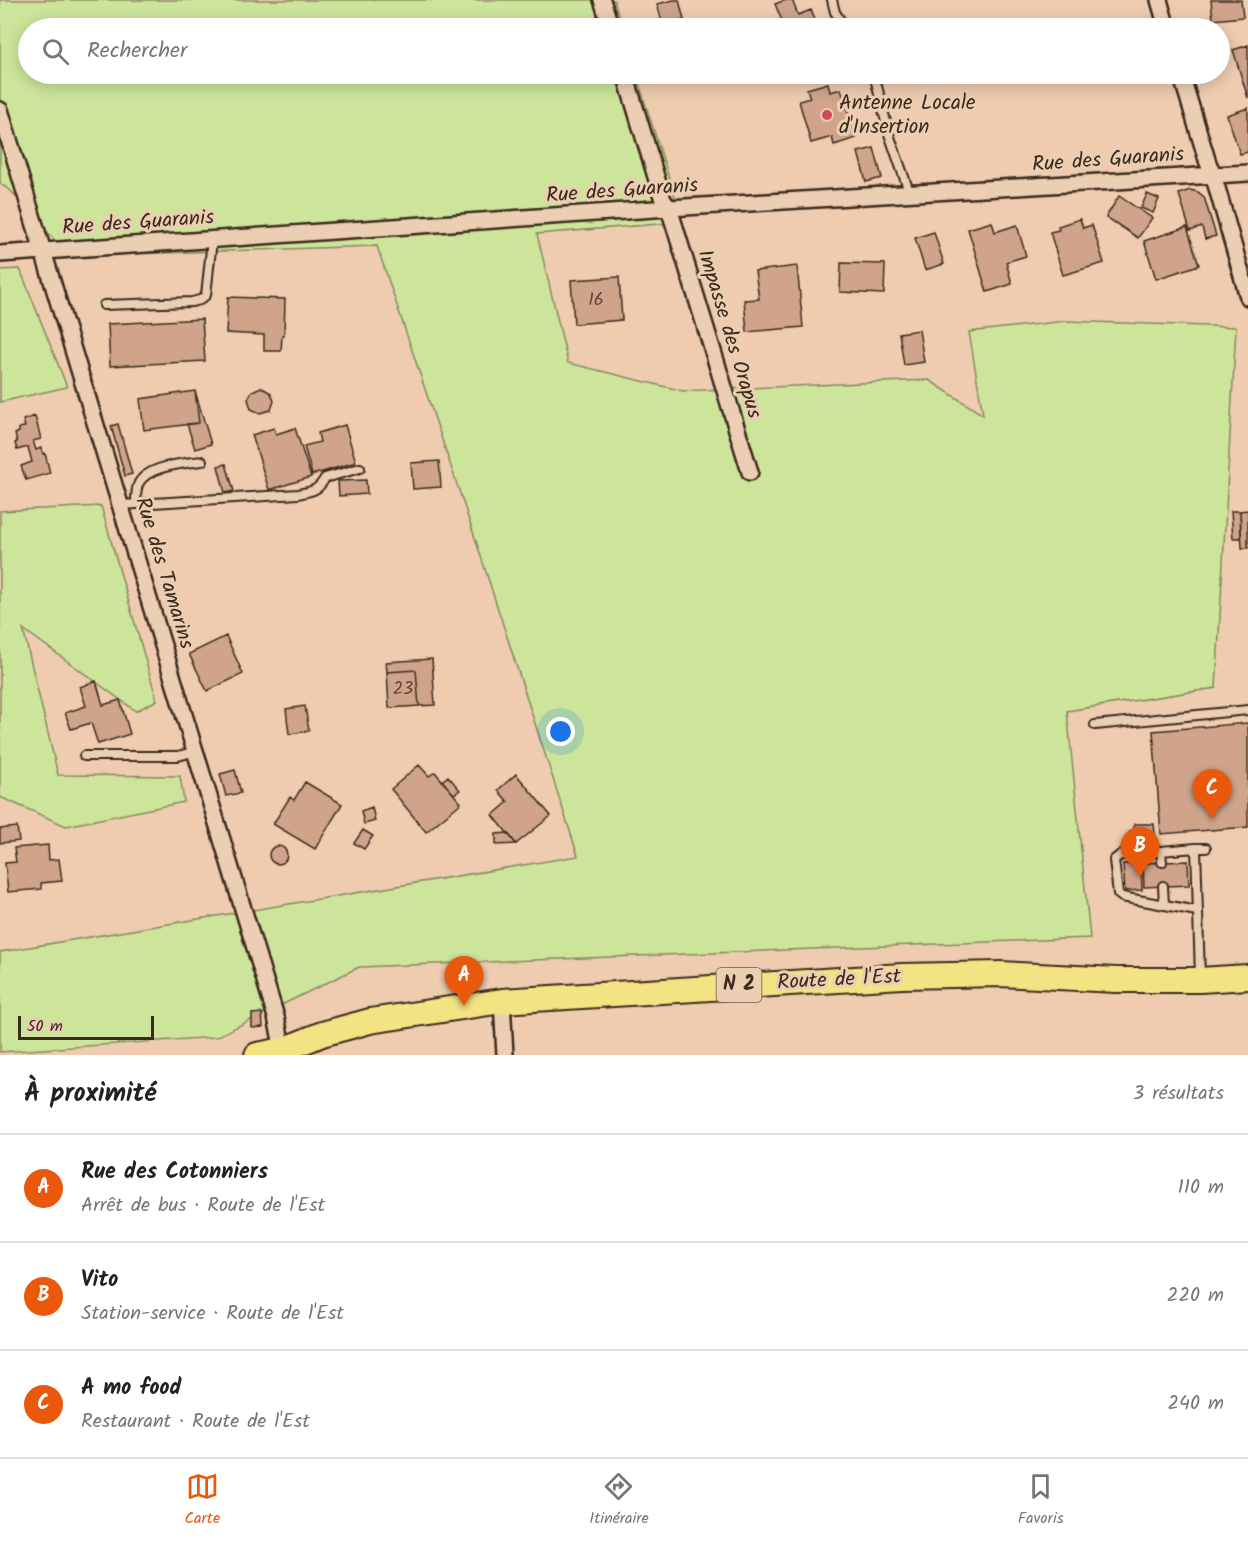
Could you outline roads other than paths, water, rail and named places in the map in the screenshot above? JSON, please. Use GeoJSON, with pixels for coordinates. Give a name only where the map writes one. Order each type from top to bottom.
{"type":"FeatureCollection","features":[{"type":"Feature","properties":{"kind":"main road","name":"Route de l'Est"},"geometry":{"type":"LineString","coordinates":[[257,1055],[283,1050],[322,1034],[370,1021],[502,1001],[902,976],[1001,974],[1116,980],[1200,980],[1248,977]]}},
{"type":"Feature","properties":{"kind":"street"},"geometry":{"type":"LineString","coordinates":[[602,0],[608,18]]}},
{"type":"Feature","properties":{"kind":"street"},"geometry":{"type":"LineString","coordinates":[[1159,0],[1164,18]]}},
{"type":"Feature","properties":{"kind":"street","name":"Impasse des Orapus"},"geometry":{"type":"LineString","coordinates":[[628,84],[663,200],[669,208],[750,472]]}},
{"type":"Feature","properties":{"kind":"street"},"geometry":{"type":"LineString","coordinates":[[1184,84],[1213,174],[1248,297]]}},
{"type":"Feature","properties":{"kind":"street","name":"Rue des Tamarins"},"geometry":{"type":"LineString","coordinates":[[0,110],[128,504],[195,751],[276,1017],[283,1050]]}},
{"type":"Feature","properties":{"kind":"street","name":"Rue des Guaranis"},"geometry":{"type":"LineString","coordinates":[[0,254],[669,208],[1248,173]]}},
{"type":"Feature","properties":{"kind":"street"},"geometry":{"type":"LineString","coordinates":[[502,1001],[505,1055]]}},
{"type":"Feature","properties":{"kind":"lane"},"geometry":{"type":"LineString","coordinates":[[832,0],[839,18]]}},
{"type":"Feature","properties":{"kind":"lane"},"geometry":{"type":"LineString","coordinates":[[876,84],[889,134],[910,194]]}},
{"type":"Feature","properties":{"kind":"lane"},"geometry":{"type":"LineString","coordinates":[[104,305],[192,303],[200,300],[206,295],[212,240]]}},
{"type":"Feature","properties":{"kind":"lane"},"geometry":{"type":"LineString","coordinates":[[202,461],[157,468],[138,483],[128,504],[298,494],[312,491],[320,486],[325,478],[360,468]]}},
{"type":"Feature","properties":{"kind":"lane"},"geometry":{"type":"LineString","coordinates":[[1095,725],[1248,710]]}},
{"type":"Feature","properties":{"kind":"lane"},"geometry":{"type":"LineString","coordinates":[[84,756],[178,756],[195,751]]}},
{"type":"Feature","properties":{"kind":"lane"},"geometry":{"type":"LineString","coordinates":[[1196,848],[1200,980]]}},
{"type":"Feature","properties":{"kind":"lane"},"geometry":{"type":"LineString","coordinates":[[1197,911],[1128,900],[1122,897],[1118,894],[1114,860],[1125,854],[1206,848]]}},
{"type":"Feature","properties":{"kind":"lane"},"geometry":{"type":"LineString","coordinates":[[1161,851],[1162,862]]}},
{"type":"Feature","properties":{"kind":"lane"},"geometry":{"type":"LineString","coordinates":[[1163,886],[1164,905]]}},
{"type":"Feature","properties":{"kind":"place","name":"Antenne Locale d'Insertion"},"geometry":{"type":"Point","coordinates":[827,115]}},
{"type":"Feature","properties":{"kind":"place","name":"A mo food"},"geometry":{"type":"Point","coordinates":[1212,819]}},
{"type":"Feature","properties":{"kind":"place","name":"Vito"},"geometry":{"type":"Point","coordinates":[1140,877]}},
{"type":"Feature","properties":{"kind":"place","name":"Rue des Cotonniers"},"geometry":{"type":"Point","coordinates":[464,1006]}}]}
